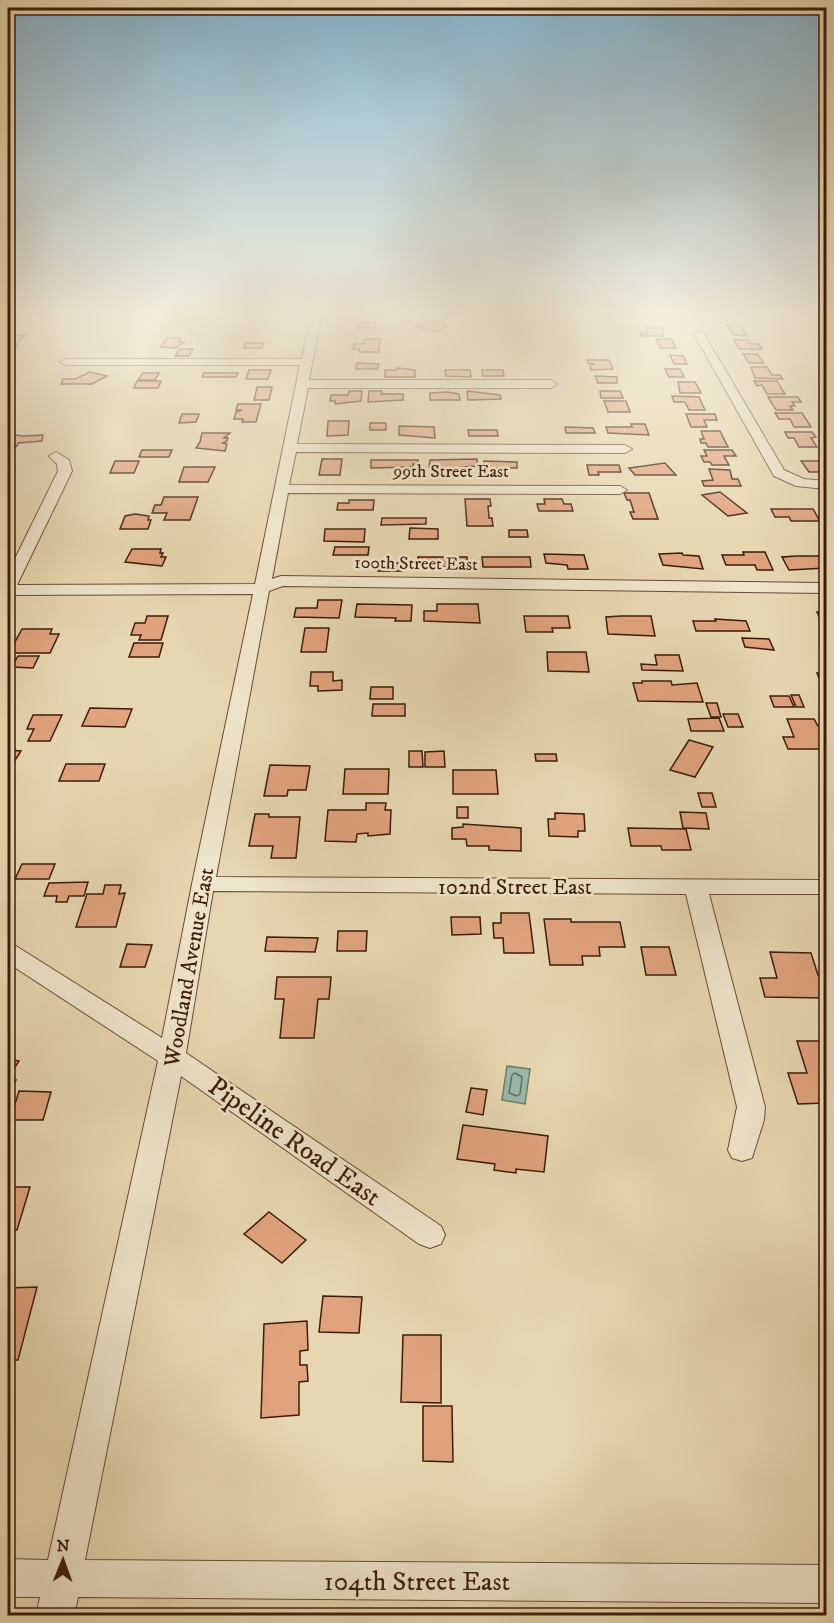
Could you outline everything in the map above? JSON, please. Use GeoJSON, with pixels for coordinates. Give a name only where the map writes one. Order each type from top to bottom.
{"type":"FeatureCollection","features":[{"type":"Feature","properties":{"kind":"street","name":"Woodland Avenue East"},"geometry":{"type":"LineString","coordinates":[[55,1616],[172,1057],[203,884],[301,392]]}},
{"type":"Feature","properties":{"kind":"street"},"geometry":{"type":"LineString","coordinates":[[732,392],[779,473],[795,481],[826,485]]}},
{"type":"Feature","properties":{"kind":"street"},"geometry":{"type":"LineString","coordinates":[[290,448],[625,448]]}},
{"type":"Feature","properties":{"kind":"street"},"geometry":{"type":"LineString","coordinates":[[8,589],[65,471],[64,463],[56,456]]}},
{"type":"Feature","properties":{"kind":"street","name":"99th Street East"},"geometry":{"type":"LineString","coordinates":[[281,489],[620,490]]}},
{"type":"Feature","properties":{"kind":"street","name":"100th Street East"},"geometry":{"type":"LineString","coordinates":[[8,589],[261,589],[281,581],[826,588]]}},
{"type":"Feature","properties":{"kind":"street","name":"102nd Street East"},"geometry":{"type":"LineString","coordinates":[[203,884],[826,887]]}},
{"type":"Feature","properties":{"kind":"street"},"geometry":{"type":"LineString","coordinates":[[696,887],[751,1107],[742,1150]]}},
{"type":"Feature","properties":{"kind":"street","name":"Pipeline Road East"},"geometry":{"type":"LineString","coordinates":[[8,952],[219,1087],[430,1235]]}},
{"type":"Feature","properties":{"kind":"street","name":"104th Street East"},"geometry":{"type":"LineString","coordinates":[[8,1578],[826,1584]]}},
{"type":"Feature","properties":{"kind":"water"},"geometry":{"type":"Polygon","coordinates":[[[507,1066],[530,1069],[525,1104],[502,1100],[507,1066]]]}},
{"type":"Feature","properties":{"kind":"building"},"geometry":{"type":"Polygon","coordinates":[[[256,392],[271,392],[269,400],[254,400],[256,392]]]}},
{"type":"Feature","properties":{"kind":"building"},"geometry":{"type":"Polygon","coordinates":[[[349,392],[362,392],[361,401],[335,404],[335,401],[330,401],[331,395],[348,395],[349,392]]]}},
{"type":"Feature","properties":{"kind":"building"},"geometry":{"type":"Polygon","coordinates":[[[369,392],[403,394],[403,400],[368,402],[369,392]]]}},
{"type":"Feature","properties":{"kind":"building"},"geometry":{"type":"Polygon","coordinates":[[[467,392],[500,395],[501,399],[468,400],[467,392]]]}},
{"type":"Feature","properties":{"kind":"building"},"geometry":{"type":"Polygon","coordinates":[[[600,392],[620,392],[623,398],[601,398],[600,392]]]}},
{"type":"Feature","properties":{"kind":"building"},"geometry":{"type":"Polygon","coordinates":[[[680,392],[701,393],[680,393],[680,392]]]}},
{"type":"Feature","properties":{"kind":"building"},"geometry":{"type":"Polygon","coordinates":[[[766,392],[784,392],[785,394],[767,394],[766,392]]]}},
{"type":"Feature","properties":{"kind":"building"},"geometry":{"type":"Polygon","coordinates":[[[430,393],[459,394],[460,400],[430,400],[430,393]]]}},
{"type":"Feature","properties":{"kind":"building"},"geometry":{"type":"Polygon","coordinates":[[[672,396],[699,397],[705,410],[689,410],[685,402],[674,402],[672,396]]]}},
{"type":"Feature","properties":{"kind":"building"},"geometry":{"type":"Polygon","coordinates":[[[768,397],[798,397],[801,402],[792,402],[795,406],[790,406],[793,410],[776,410],[768,397]]]}},
{"type":"Feature","properties":{"kind":"building"},"geometry":{"type":"Polygon","coordinates":[[[604,401],[626,401],[630,412],[608,412],[604,401]]]}},
{"type":"Feature","properties":{"kind":"building"},"geometry":{"type":"Polygon","coordinates":[[[238,404],[261,404],[256,422],[242,422],[243,419],[234,419],[236,412],[242,410],[236,410],[238,404]]]}},
{"type":"Feature","properties":{"kind":"building"},"geometry":{"type":"Polygon","coordinates":[[[775,413],[802,413],[811,427],[794,427],[790,419],[779,419],[775,413]]]}},
{"type":"Feature","properties":{"kind":"building"},"geometry":{"type":"Polygon","coordinates":[[[182,414],[199,414],[196,422],[179,423],[182,414]]]}},
{"type":"Feature","properties":{"kind":"building"},"geometry":{"type":"Polygon","coordinates":[[[686,414],[715,414],[717,420],[704,420],[707,427],[691,427],[686,414]]]}},
{"type":"Feature","properties":{"kind":"building"},"geometry":{"type":"Polygon","coordinates":[[[328,421],[349,421],[348,435],[327,436],[328,421]]]}},
{"type":"Feature","properties":{"kind":"building"},"geometry":{"type":"Polygon","coordinates":[[[370,423],[386,423],[386,430],[370,430],[370,423]]]}},
{"type":"Feature","properties":{"kind":"building"},"geometry":{"type":"Polygon","coordinates":[[[631,424],[645,424],[649,435],[608,433],[606,427],[632,427],[631,424]]]}},
{"type":"Feature","properties":{"kind":"building"},"geometry":{"type":"Polygon","coordinates":[[[399,426],[434,427],[435,438],[399,435],[399,426]]]}},
{"type":"Feature","properties":{"kind":"building"},"geometry":{"type":"Polygon","coordinates":[[[565,427],[593,428],[595,433],[566,433],[565,427]]]}},
{"type":"Feature","properties":{"kind":"building"},"geometry":{"type":"Polygon","coordinates":[[[468,430],[497,430],[498,436],[469,436],[468,430]]]}},
{"type":"Feature","properties":{"kind":"building"},"geometry":{"type":"Polygon","coordinates":[[[701,431],[720,431],[728,447],[708,447],[706,443],[701,443],[700,439],[704,439],[701,431]]]}},
{"type":"Feature","properties":{"kind":"building"},"geometry":{"type":"Polygon","coordinates":[[[785,432],[812,432],[816,437],[811,438],[817,447],[799,447],[794,438],[788,438],[785,432]]]}},
{"type":"Feature","properties":{"kind":"building"},"geometry":{"type":"Polygon","coordinates":[[[202,433],[230,433],[224,438],[228,438],[223,443],[227,444],[225,451],[196,448],[202,433]]]}},
{"type":"Feature","properties":{"kind":"building"},"geometry":{"type":"Polygon","coordinates":[[[8,434],[43,435],[42,441],[18,443],[8,452],[8,434]]]}},
{"type":"Feature","properties":{"kind":"building"},"geometry":{"type":"Polygon","coordinates":[[[142,450],[172,450],[169,457],[139,457],[142,450]]]}},
{"type":"Feature","properties":{"kind":"building"},"geometry":{"type":"Polygon","coordinates":[[[704,450],[732,450],[736,456],[724,456],[729,465],[712,465],[710,462],[704,462],[701,456],[707,456],[704,450]]]}},
{"type":"Feature","properties":{"kind":"building"},"geometry":{"type":"Polygon","coordinates":[[[322,459],[342,459],[340,475],[319,475],[322,459]]]}},
{"type":"Feature","properties":{"kind":"building"},"geometry":{"type":"Polygon","coordinates":[[[477,459],[477,466],[462,467],[462,470],[429,467],[430,460],[477,459]]]}},
{"type":"Feature","properties":{"kind":"building"},"geometry":{"type":"Polygon","coordinates":[[[371,460],[418,460],[418,464],[413,464],[413,467],[371,468],[371,460]]]}},
{"type":"Feature","properties":{"kind":"building"},"geometry":{"type":"Polygon","coordinates":[[[115,461],[139,461],[134,473],[110,473],[115,461]]]}},
{"type":"Feature","properties":{"kind":"building"},"geometry":{"type":"Polygon","coordinates":[[[484,461],[517,462],[517,468],[484,468],[484,461]]]}},
{"type":"Feature","properties":{"kind":"building"},"geometry":{"type":"Polygon","coordinates":[[[801,461],[826,461],[826,467],[822,467],[825,472],[809,472],[801,461]]]}},
{"type":"Feature","properties":{"kind":"building"},"geometry":{"type":"Polygon","coordinates":[[[665,463],[676,475],[635,475],[629,468],[665,463]]]}},
{"type":"Feature","properties":{"kind":"building"},"geometry":{"type":"Polygon","coordinates":[[[587,465],[619,465],[621,472],[598,472],[599,475],[589,475],[587,465]]]}},
{"type":"Feature","properties":{"kind":"building"},"geometry":{"type":"Polygon","coordinates":[[[184,467],[215,467],[208,482],[179,482],[184,467]]]}},
{"type":"Feature","properties":{"kind":"building"},"geometry":{"type":"Polygon","coordinates":[[[709,469],[730,470],[732,479],[738,479],[741,486],[704,486],[702,481],[713,480],[709,469]]]}},
{"type":"Feature","properties":{"kind":"building"},"geometry":{"type":"Polygon","coordinates":[[[720,492],[747,513],[728,516],[702,495],[720,492]]]}},
{"type":"Feature","properties":{"kind":"building"},"geometry":{"type":"Polygon","coordinates":[[[624,493],[649,493],[658,519],[633,519],[630,512],[634,512],[630,500],[627,500],[624,493]]]}},
{"type":"Feature","properties":{"kind":"building"},"geometry":{"type":"Polygon","coordinates":[[[164,497],[198,497],[190,520],[164,520],[167,513],[152,513],[155,505],[161,505],[164,497]]]}},
{"type":"Feature","properties":{"kind":"building"},"geometry":{"type":"Polygon","coordinates":[[[465,499],[490,499],[489,518],[492,518],[493,526],[467,526],[465,499]]]}},
{"type":"Feature","properties":{"kind":"building"},"geometry":{"type":"Polygon","coordinates":[[[544,499],[562,499],[564,504],[571,504],[573,511],[539,511],[537,504],[545,504],[544,499]]]}},
{"type":"Feature","properties":{"kind":"building"},"geometry":{"type":"Polygon","coordinates":[[[349,500],[374,500],[373,510],[337,510],[338,503],[349,503],[349,500]]]}},
{"type":"Feature","properties":{"kind":"building"},"geometry":{"type":"Polygon","coordinates":[[[771,509],[813,509],[820,521],[791,521],[789,517],[775,517],[771,509]]]}},
{"type":"Feature","properties":{"kind":"building"},"geometry":{"type":"Polygon","coordinates":[[[135,514],[149,516],[148,520],[151,520],[148,529],[120,529],[125,516],[135,514]]]}},
{"type":"Feature","properties":{"kind":"building"},"geometry":{"type":"Polygon","coordinates":[[[382,518],[426,518],[426,524],[381,525],[382,518]]]}},
{"type":"Feature","properties":{"kind":"building"},"geometry":{"type":"Polygon","coordinates":[[[410,528],[438,529],[438,539],[409,539],[410,528]]]}},
{"type":"Feature","properties":{"kind":"building"},"geometry":{"type":"Polygon","coordinates":[[[325,529],[365,529],[364,542],[324,541],[325,529]]]}},
{"type":"Feature","properties":{"kind":"building"},"geometry":{"type":"Polygon","coordinates":[[[509,530],[527,530],[528,537],[509,537],[509,530]]]}},
{"type":"Feature","properties":{"kind":"building"},"geometry":{"type":"Polygon","coordinates":[[[335,547],[369,547],[368,555],[333,555],[335,547]]]}},
{"type":"Feature","properties":{"kind":"building"},"geometry":{"type":"Polygon","coordinates":[[[132,549],[161,549],[160,553],[163,553],[161,557],[166,557],[162,566],[125,562],[132,549]]]}},
{"type":"Feature","properties":{"kind":"building"},"geometry":{"type":"Polygon","coordinates":[[[743,552],[765,552],[773,570],[757,570],[755,565],[726,565],[722,555],[744,555],[743,552]]]}},
{"type":"Feature","properties":{"kind":"building"},"geometry":{"type":"Polygon","coordinates":[[[682,553],[699,556],[703,569],[663,565],[659,554],[682,553]]]}},
{"type":"Feature","properties":{"kind":"building"},"geometry":{"type":"Polygon","coordinates":[[[544,554],[584,555],[588,569],[568,569],[567,565],[546,563],[544,554]]]}},
{"type":"Feature","properties":{"kind":"building"},"geometry":{"type":"Polygon","coordinates":[[[823,556],[826,568],[789,570],[782,557],[823,556]]]}},
{"type":"Feature","properties":{"kind":"building"},"geometry":{"type":"Polygon","coordinates":[[[418,557],[467,557],[468,567],[418,567],[418,557]]]}},
{"type":"Feature","properties":{"kind":"building"},"geometry":{"type":"Polygon","coordinates":[[[482,557],[530,557],[531,567],[483,567],[482,557]]]}},
{"type":"Feature","properties":{"kind":"building"},"geometry":{"type":"Polygon","coordinates":[[[378,563],[402,563],[402,571],[378,571],[378,563]]]}},
{"type":"Feature","properties":{"kind":"building"},"geometry":{"type":"Polygon","coordinates":[[[318,600],[342,600],[339,618],[294,617],[296,608],[317,608],[318,600]]]}},
{"type":"Feature","properties":{"kind":"building"},"geometry":{"type":"Polygon","coordinates":[[[357,604],[412,605],[411,621],[395,621],[396,618],[355,617],[357,604]]]}},
{"type":"Feature","properties":{"kind":"building"},"geometry":{"type":"Polygon","coordinates":[[[437,604],[478,604],[480,623],[424,621],[424,611],[437,611],[437,604]]]}},
{"type":"Feature","properties":{"kind":"building"},"geometry":{"type":"Polygon","coordinates":[[[822,606],[826,606],[826,626],[823,626],[817,612],[825,612],[822,606]]]}},
{"type":"Feature","properties":{"kind":"building"},"geometry":{"type":"Polygon","coordinates":[[[147,616],[168,616],[161,640],[139,640],[141,635],[131,635],[135,623],[145,623],[147,616]]]}},
{"type":"Feature","properties":{"kind":"building"},"geometry":{"type":"Polygon","coordinates":[[[524,616],[568,616],[570,628],[552,628],[553,632],[526,632],[524,616]]]}},
{"type":"Feature","properties":{"kind":"building"},"geometry":{"type":"Polygon","coordinates":[[[651,616],[655,636],[608,634],[606,617],[651,616]]]}},
{"type":"Feature","properties":{"kind":"building"},"geometry":{"type":"Polygon","coordinates":[[[715,619],[746,621],[750,631],[696,631],[693,621],[716,621],[715,619]]]}},
{"type":"Feature","properties":{"kind":"building"},"geometry":{"type":"Polygon","coordinates":[[[305,628],[329,628],[326,652],[301,652],[305,628]]]}},
{"type":"Feature","properties":{"kind":"building"},"geometry":{"type":"Polygon","coordinates":[[[22,629],[52,629],[50,634],[59,634],[50,653],[9,653],[22,629]]]}},
{"type":"Feature","properties":{"kind":"building"},"geometry":{"type":"Polygon","coordinates":[[[742,638],[769,639],[774,650],[745,647],[742,638]]]}},
{"type":"Feature","properties":{"kind":"building"},"geometry":{"type":"Polygon","coordinates":[[[134,643],[163,643],[159,657],[129,657],[134,643]]]}},
{"type":"Feature","properties":{"kind":"building"},"geometry":{"type":"Polygon","coordinates":[[[547,652],[586,652],[589,672],[548,671],[547,652]]]}},
{"type":"Feature","properties":{"kind":"building"},"geometry":{"type":"Polygon","coordinates":[[[655,655],[679,655],[683,671],[642,670],[641,664],[657,665],[655,655]]]}},
{"type":"Feature","properties":{"kind":"building"},"geometry":{"type":"Polygon","coordinates":[[[18,656],[39,656],[33,668],[11,667],[18,656]]]}},
{"type":"Feature","properties":{"kind":"building"},"geometry":{"type":"Polygon","coordinates":[[[311,672],[333,672],[333,681],[342,680],[342,690],[318,691],[318,686],[310,686],[311,672]]]}},
{"type":"Feature","properties":{"kind":"building"},"geometry":{"type":"Polygon","coordinates":[[[817,673],[826,673],[826,686],[822,686],[817,673]]]}},
{"type":"Feature","properties":{"kind":"building"},"geometry":{"type":"Polygon","coordinates":[[[642,681],[671,681],[672,685],[697,683],[703,702],[638,701],[633,683],[642,683],[642,681]]]}},
{"type":"Feature","properties":{"kind":"building"},"geometry":{"type":"Polygon","coordinates":[[[371,687],[393,687],[393,699],[370,699],[371,687]]]}},
{"type":"Feature","properties":{"kind":"building"},"geometry":{"type":"Polygon","coordinates":[[[791,695],[799,695],[804,707],[796,707],[791,695]]]}},
{"type":"Feature","properties":{"kind":"building"},"geometry":{"type":"Polygon","coordinates":[[[770,696],[789,696],[794,707],[774,707],[770,696]]]}},
{"type":"Feature","properties":{"kind":"building"},"geometry":{"type":"Polygon","coordinates":[[[706,703],[717,703],[721,717],[711,717],[706,703]]]}},
{"type":"Feature","properties":{"kind":"building"},"geometry":{"type":"Polygon","coordinates":[[[373,704],[405,704],[405,716],[372,716],[373,704]]]}},
{"type":"Feature","properties":{"kind":"building"},"geometry":{"type":"Polygon","coordinates":[[[90,708],[132,709],[125,727],[82,726],[90,708]]]}},
{"type":"Feature","properties":{"kind":"building"},"geometry":{"type":"Polygon","coordinates":[[[723,714],[738,714],[743,727],[728,727],[723,714]]]}},
{"type":"Feature","properties":{"kind":"building"},"geometry":{"type":"Polygon","coordinates":[[[33,715],[62,715],[50,741],[28,741],[34,729],[27,729],[33,715]]]}},
{"type":"Feature","properties":{"kind":"building"},"geometry":{"type":"Polygon","coordinates":[[[719,718],[724,731],[691,731],[688,719],[719,718]]]}},
{"type":"Feature","properties":{"kind":"building"},"geometry":{"type":"Polygon","coordinates":[[[787,719],[814,719],[826,735],[826,749],[788,749],[783,737],[794,737],[787,719]]]}},
{"type":"Feature","properties":{"kind":"building"},"geometry":{"type":"Polygon","coordinates":[[[689,740],[713,747],[695,777],[670,770],[689,740]]]}},
{"type":"Feature","properties":{"kind":"building"},"geometry":{"type":"Polygon","coordinates":[[[8,750],[21,751],[12,765],[8,765],[8,750]]]}},
{"type":"Feature","properties":{"kind":"building"},"geometry":{"type":"Polygon","coordinates":[[[409,751],[422,751],[423,767],[409,767],[409,751]]]}},
{"type":"Feature","properties":{"kind":"building"},"geometry":{"type":"Polygon","coordinates":[[[444,751],[445,767],[425,767],[425,752],[444,751]]]}},
{"type":"Feature","properties":{"kind":"building"},"geometry":{"type":"Polygon","coordinates":[[[535,754],[556,754],[557,761],[536,761],[535,754]]]}},
{"type":"Feature","properties":{"kind":"building"},"geometry":{"type":"Polygon","coordinates":[[[66,764],[105,764],[99,781],[59,781],[66,764]]]}},
{"type":"Feature","properties":{"kind":"building"},"geometry":{"type":"Polygon","coordinates":[[[270,765],[310,766],[306,790],[288,790],[287,796],[264,796],[270,765]]]}},
{"type":"Feature","properties":{"kind":"building"},"geometry":{"type":"Polygon","coordinates":[[[345,769],[389,769],[388,794],[343,794],[345,769]]]}},
{"type":"Feature","properties":{"kind":"building"},"geometry":{"type":"Polygon","coordinates":[[[453,770],[496,770],[498,794],[453,794],[453,770]]]}},
{"type":"Feature","properties":{"kind":"building"},"geometry":{"type":"Polygon","coordinates":[[[698,793],[712,793],[716,807],[702,807],[698,793]]]}},
{"type":"Feature","properties":{"kind":"building"},"geometry":{"type":"Polygon","coordinates":[[[366,803],[386,803],[385,810],[391,810],[390,834],[368,836],[368,833],[357,834],[356,842],[325,841],[328,810],[366,810],[366,803]]]}},
{"type":"Feature","properties":{"kind":"building"},"geometry":{"type":"Polygon","coordinates":[[[457,807],[468,807],[468,818],[457,818],[457,807]]]}},
{"type":"Feature","properties":{"kind":"building"},"geometry":{"type":"Polygon","coordinates":[[[680,812],[706,813],[709,829],[683,828],[680,812]]]}},
{"type":"Feature","properties":{"kind":"building"},"geometry":{"type":"Polygon","coordinates":[[[555,813],[584,814],[585,831],[578,831],[578,837],[549,836],[548,819],[555,819],[555,813]]]}},
{"type":"Feature","properties":{"kind":"building"},"geometry":{"type":"Polygon","coordinates":[[[255,814],[269,814],[269,817],[300,817],[296,858],[271,858],[273,846],[249,846],[255,814]]]}},
{"type":"Feature","properties":{"kind":"building"},"geometry":{"type":"Polygon","coordinates":[[[463,824],[521,828],[521,851],[489,850],[489,846],[467,846],[466,839],[452,839],[452,828],[463,827],[463,824]]]}},
{"type":"Feature","properties":{"kind":"building"},"geometry":{"type":"Polygon","coordinates":[[[628,828],[686,829],[691,850],[662,850],[661,846],[631,846],[628,828]]]}},
{"type":"Feature","properties":{"kind":"building"},"geometry":{"type":"Polygon","coordinates":[[[22,864],[55,864],[49,879],[15,879],[22,864]]]}},
{"type":"Feature","properties":{"kind":"building"},"geometry":{"type":"Polygon","coordinates":[[[88,882],[84,896],[69,896],[67,902],[56,902],[57,896],[44,896],[49,883],[88,882]]]}},
{"type":"Feature","properties":{"kind":"building"},"geometry":{"type":"Polygon","coordinates":[[[105,885],[121,885],[119,894],[125,893],[116,927],[76,927],[87,894],[103,894],[105,885]]]}},
{"type":"Feature","properties":{"kind":"building"},"geometry":{"type":"Polygon","coordinates":[[[501,913],[529,913],[534,953],[504,953],[503,938],[494,938],[493,923],[501,923],[501,913]]]}},
{"type":"Feature","properties":{"kind":"building"},"geometry":{"type":"Polygon","coordinates":[[[451,917],[480,917],[481,934],[452,935],[451,917]]]}},
{"type":"Feature","properties":{"kind":"building"},"geometry":{"type":"Polygon","coordinates":[[[544,919],[571,919],[571,922],[620,922],[625,947],[599,947],[600,956],[582,956],[583,965],[550,965],[544,919]]]}},
{"type":"Feature","properties":{"kind":"building"},"geometry":{"type":"Polygon","coordinates":[[[338,931],[367,931],[366,951],[337,951],[338,931]]]}},
{"type":"Feature","properties":{"kind":"building"},"geometry":{"type":"Polygon","coordinates":[[[267,937],[318,938],[315,952],[265,951],[267,937]]]}},
{"type":"Feature","properties":{"kind":"building"},"geometry":{"type":"Polygon","coordinates":[[[127,944],[152,945],[145,967],[120,967],[127,944]]]}},
{"type":"Feature","properties":{"kind":"building"},"geometry":{"type":"Polygon","coordinates":[[[641,947],[669,947],[676,975],[646,975],[641,947]]]}},
{"type":"Feature","properties":{"kind":"building"},"geometry":{"type":"Polygon","coordinates":[[[770,952],[811,953],[818,975],[822,975],[826,991],[822,991],[825,998],[765,997],[760,978],[777,978],[770,952]]]}},
{"type":"Feature","properties":{"kind":"building"},"geometry":{"type":"Polygon","coordinates":[[[277,977],[331,977],[329,999],[318,999],[314,1038],[280,1038],[284,999],[275,999],[277,977]]]}},
{"type":"Feature","properties":{"kind":"building"},"geometry":{"type":"Polygon","coordinates":[[[797,1041],[826,1041],[826,1103],[798,1104],[788,1073],[807,1073],[797,1041]]]}},
{"type":"Feature","properties":{"kind":"building"},"geometry":{"type":"Polygon","coordinates":[[[8,1059],[19,1061],[8,1078],[8,1059]]]}},
{"type":"Feature","properties":{"kind":"building"},"geometry":{"type":"Polygon","coordinates":[[[8,1078],[16,1080],[8,1093],[8,1078]]]}},
{"type":"Feature","properties":{"kind":"building"},"geometry":{"type":"Polygon","coordinates":[[[471,1088],[487,1090],[483,1115],[466,1112],[471,1088]]]}},
{"type":"Feature","properties":{"kind":"building"},"geometry":{"type":"Polygon","coordinates":[[[19,1091],[51,1092],[43,1120],[10,1120],[19,1091]]]}},
{"type":"Feature","properties":{"kind":"building"},"geometry":{"type":"Polygon","coordinates":[[[463,1125],[548,1136],[544,1172],[516,1169],[516,1173],[494,1170],[495,1164],[457,1159],[463,1125]]]}},
{"type":"Feature","properties":{"kind":"building"},"geometry":{"type":"Polygon","coordinates":[[[8,1187],[30,1187],[17,1230],[8,1230],[8,1187]]]}},
{"type":"Feature","properties":{"kind":"building"},"geometry":{"type":"Polygon","coordinates":[[[269,1212],[306,1240],[282,1263],[244,1234],[269,1212]]]}},
{"type":"Feature","properties":{"kind":"building"},"geometry":{"type":"Polygon","coordinates":[[[37,1287],[18,1360],[8,1360],[8,1288],[37,1287]]]}},
{"type":"Feature","properties":{"kind":"building"},"geometry":{"type":"Polygon","coordinates":[[[323,1296],[362,1297],[359,1333],[319,1332],[323,1296]]]}},
{"type":"Feature","properties":{"kind":"building"},"geometry":{"type":"Polygon","coordinates":[[[307,1321],[308,1350],[300,1351],[300,1365],[307,1365],[308,1381],[299,1382],[299,1415],[261,1418],[264,1324],[307,1321]]]}},
{"type":"Feature","properties":{"kind":"building"},"geometry":{"type":"Polygon","coordinates":[[[403,1335],[441,1335],[441,1403],[401,1402],[403,1335]]]}},
{"type":"Feature","properties":{"kind":"building"},"geometry":{"type":"Polygon","coordinates":[[[423,1406],[452,1406],[453,1462],[423,1461],[423,1406]]]}}]}
